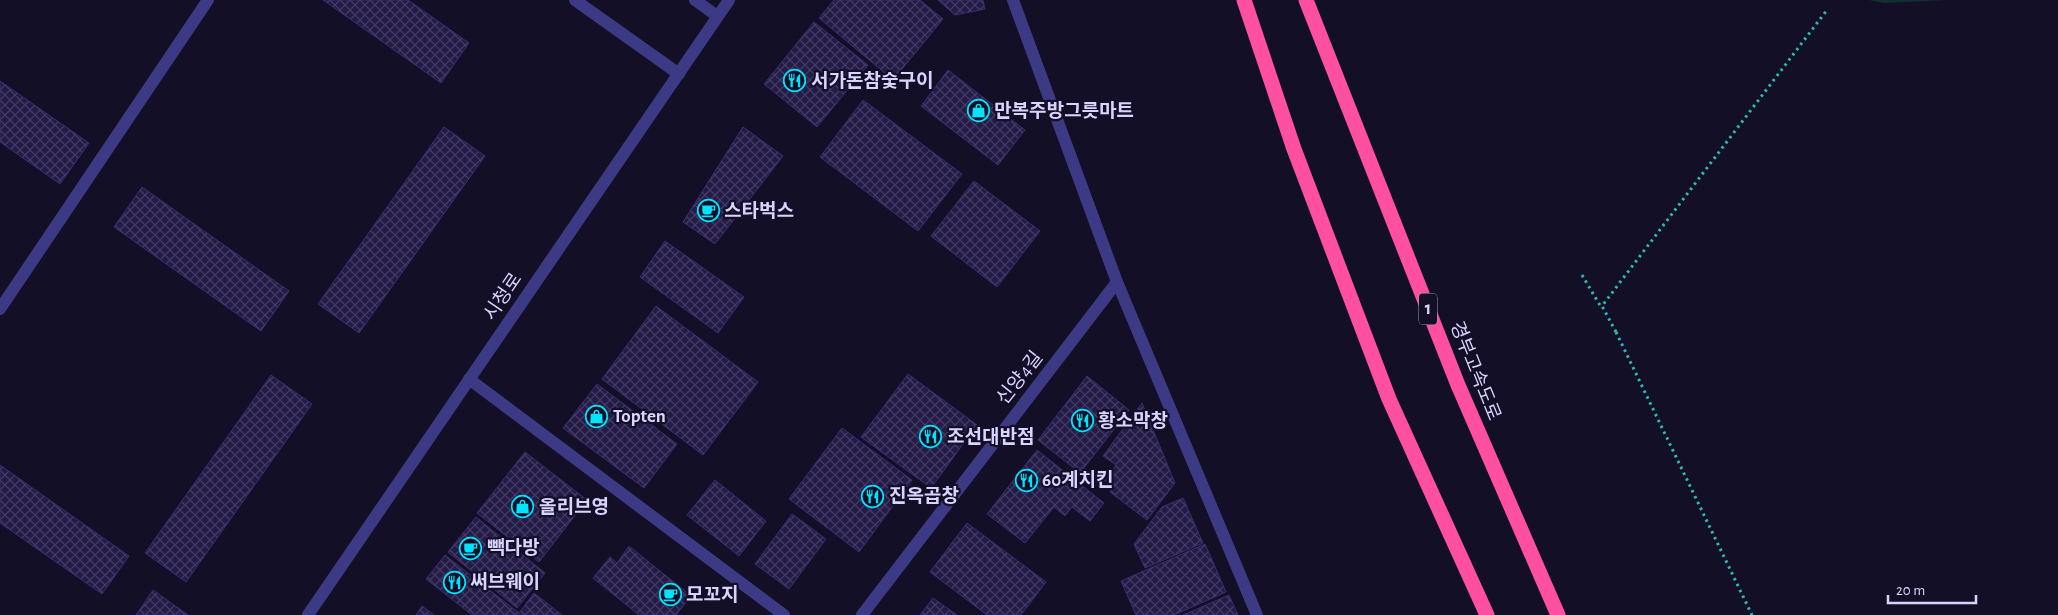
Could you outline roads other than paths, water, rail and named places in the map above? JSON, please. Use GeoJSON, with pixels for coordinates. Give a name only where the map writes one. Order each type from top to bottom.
{"type":"FeatureCollection","features":[{"type":"Feature","properties":{"kind":"highway"},"geometry":{"type":"LineString","coordinates":[[1244,0],[1294,149],[1389,399],[1487,615]]}},
{"type":"Feature","properties":{"kind":"highway","name":"경부고속도로"},"geometry":{"type":"LineString","coordinates":[[1306,0],[1458,385],[1558,615]]}},
{"type":"Feature","properties":{"kind":"street"},"geometry":{"type":"LineString","coordinates":[[0,309],[208,0]]}},
{"type":"Feature","properties":{"kind":"street"},"geometry":{"type":"LineString","coordinates":[[575,0],[678,74]]}},
{"type":"Feature","properties":{"kind":"street"},"geometry":{"type":"LineString","coordinates":[[695,0],[717,16]]}},
{"type":"Feature","properties":{"kind":"street","name":"시청로"},"geometry":{"type":"LineString","coordinates":[[308,615],[729,0]]}},
{"type":"Feature","properties":{"kind":"street"},"geometry":{"type":"LineString","coordinates":[[1013,0],[1117,282],[1257,615]]}},
{"type":"Feature","properties":{"kind":"street","name":"신양4길"},"geometry":{"type":"LineString","coordinates":[[862,615],[1117,282]]}},
{"type":"Feature","properties":{"kind":"street"},"geometry":{"type":"LineString","coordinates":[[469,379],[784,615]]}},
{"type":"Feature","properties":{"kind":"place","name":"서가돈참숯구이"},"geometry":{"type":"Point","coordinates":[795,81]}},
{"type":"Feature","properties":{"kind":"place","name":"만복주방그릇마트"},"geometry":{"type":"Point","coordinates":[978,111]}},
{"type":"Feature","properties":{"kind":"place","name":"스타벅스"},"geometry":{"type":"Point","coordinates":[708,211]}},
{"type":"Feature","properties":{"kind":"place","name":"Topten"},"geometry":{"type":"Point","coordinates":[597,416]}},
{"type":"Feature","properties":{"kind":"place","name":"황소막창"},"geometry":{"type":"Point","coordinates":[1082,421]}},
{"type":"Feature","properties":{"kind":"place","name":"조선대반점"},"geometry":{"type":"Point","coordinates":[931,437]}},
{"type":"Feature","properties":{"kind":"place","name":"60계치킨"},"geometry":{"type":"Point","coordinates":[1026,480]}},
{"type":"Feature","properties":{"kind":"place","name":"진옥곱창"},"geometry":{"type":"Point","coordinates":[873,496]}},
{"type":"Feature","properties":{"kind":"place","name":"올리브영"},"geometry":{"type":"Point","coordinates":[523,507]}},
{"type":"Feature","properties":{"kind":"place","name":"빽다방"},"geometry":{"type":"Point","coordinates":[471,548]}},
{"type":"Feature","properties":{"kind":"place","name":"써브웨이"},"geometry":{"type":"Point","coordinates":[454,582]}},
{"type":"Feature","properties":{"kind":"place","name":"모꼬지"},"geometry":{"type":"Point","coordinates":[670,595]}}]}
